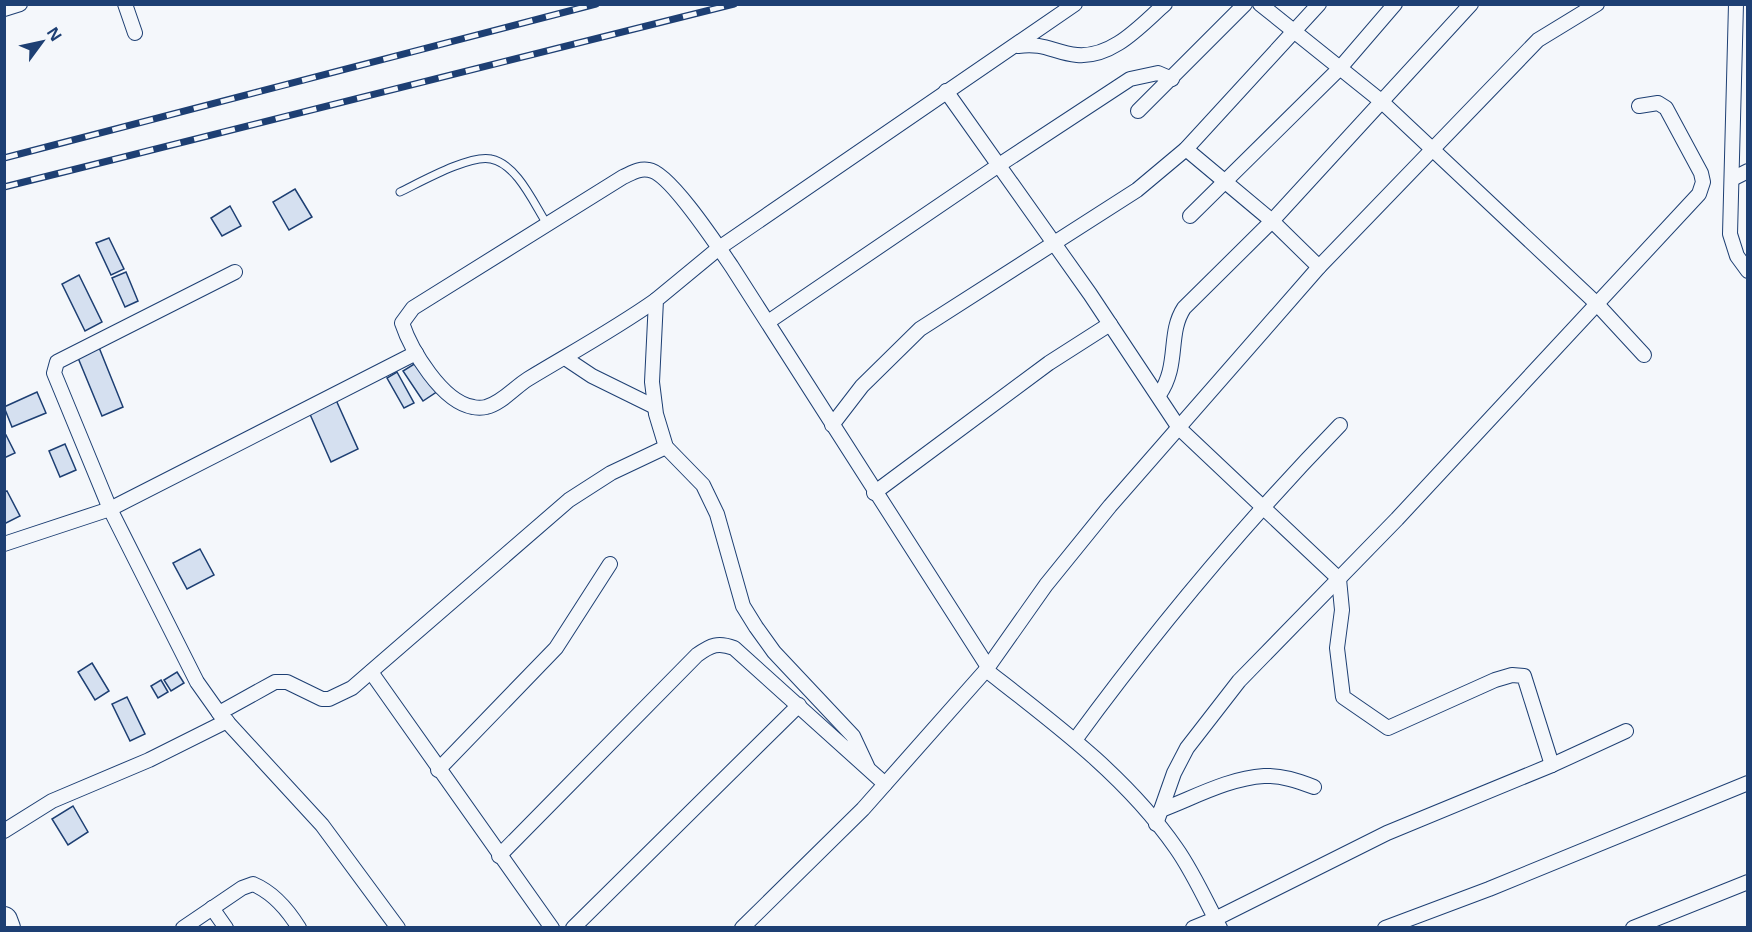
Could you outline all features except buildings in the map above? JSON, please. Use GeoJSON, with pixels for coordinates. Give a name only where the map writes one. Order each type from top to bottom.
{"type":"FeatureCollection","features":[{"type":"Feature","properties":{"kind":"highway"},"geometry":{"type":"LineString","coordinates":[[4,920],[7,927]]}},
{"type":"Feature","properties":{"kind":"street"},"geometry":{"type":"LineString","coordinates":[[4,9],[20,4]]}},
{"type":"Feature","properties":{"kind":"street"},"geometry":{"type":"LineString","coordinates":[[125,4],[135,33]]}},
{"type":"Feature","properties":{"kind":"street"},"geometry":{"type":"LineString","coordinates":[[1075,4],[719,248],[656,300],[624,322],[526,380],[487,407],[472,407],[458,402],[447,393],[416,353],[402,322],[413,308],[623,177],[638,170],[651,170],[661,174],[719,248],[768,322],[987,669],[1075,740],[1133,796],[1176,848],[1218,923]]}},
{"type":"Feature","properties":{"kind":"street"},"geometry":{"type":"LineString","coordinates":[[1013,46],[1034,44],[1077,55],[1094,53],[1114,46],[1165,4]]}},
{"type":"Feature","properties":{"kind":"street"},"geometry":{"type":"LineString","coordinates":[[1138,111],[1245,4]]}},
{"type":"Feature","properties":{"kind":"street"},"geometry":{"type":"LineString","coordinates":[[1260,4],[1381,101],[1596,303],[1644,355]]}},
{"type":"Feature","properties":{"kind":"street"},"geometry":{"type":"LineString","coordinates":[[832,424],[862,386],[920,329],[1053,241],[1137,190],[1186,149],[1319,4]]}},
{"type":"Feature","properties":{"kind":"street"},"geometry":{"type":"LineString","coordinates":[[1190,216],[1340,68],[1395,4]]}},
{"type":"Feature","properties":{"kind":"street"},"geometry":{"type":"LineString","coordinates":[[1159,395],[1172,369],[1179,316],[1272,221],[1471,4]]}},
{"type":"Feature","properties":{"kind":"street"},"geometry":{"type":"LineString","coordinates":[[742,927],[863,809],[987,669],[1046,585],[1110,506],[1179,428],[1224,372],[1319,267],[1538,39],[1597,4]]}},
{"type":"Feature","properties":{"kind":"street"},"geometry":{"type":"LineString","coordinates":[[1736,4],[1741,70],[1730,234],[1737,256],[1747,271]]}},
{"type":"Feature","properties":{"kind":"street"},"geometry":{"type":"LineString","coordinates":[[768,322],[1130,79],[1158,73],[1172,79]]}},
{"type":"Feature","properties":{"kind":"street"},"geometry":{"type":"LineString","coordinates":[[946,91],[1053,241],[1159,395],[1179,428],[1339,579],[1342,610],[1337,648],[1344,697],[1388,728],[1495,680],[1512,675],[1524,676],[1552,765]]}},
{"type":"Feature","properties":{"kind":"street"},"geometry":{"type":"LineString","coordinates":[[1156,824],[1173,773],[1187,747],[1239,681],[1339,579],[1700,194],[1703,182],[1666,108],[1658,102],[1639,106]]}},
{"type":"Feature","properties":{"kind":"street"},"geometry":{"type":"LineString","coordinates":[[1186,149],[1272,221],[1319,267]]}},
{"type":"Feature","properties":{"kind":"street"},"geometry":{"type":"LineString","coordinates":[[1732,179],[1748,171]]}},
{"type":"Feature","properties":{"kind":"street"},"geometry":{"type":"LineString","coordinates":[[235,273],[158,313],[81,348],[55,365],[54,373],[110,509],[197,682],[223,717],[322,825],[398,927]]}},
{"type":"Feature","properties":{"kind":"street"},"geometry":{"type":"LineString","coordinates":[[656,300],[652,382],[655,407],[666,447],[703,485],[717,514],[744,606],[756,627],[774,652],[853,736],[867,766]]}},
{"type":"Feature","properties":{"kind":"street"},"geometry":{"type":"LineString","coordinates":[[874,493],[1049,363],[1110,324]]}},
{"type":"Feature","properties":{"kind":"street"},"geometry":{"type":"LineString","coordinates":[[4,544],[110,509],[416,353]]}},
{"type":"Feature","properties":{"kind":"street"},"geometry":{"type":"LineString","coordinates":[[565,358],[592,376],[655,407]]}},
{"type":"Feature","properties":{"kind":"street"},"geometry":{"type":"LineString","coordinates":[[1075,740],[1126,670],[1262,506],[1340,425]]}},
{"type":"Feature","properties":{"kind":"street"},"geometry":{"type":"LineString","coordinates":[[4,831],[52,801],[148,760],[223,717],[275,682],[287,682],[322,699],[329,699],[352,687],[569,500],[611,473],[666,447]]}},
{"type":"Feature","properties":{"kind":"street"},"geometry":{"type":"LineString","coordinates":[[438,770],[556,648],[610,564]]}},
{"type":"Feature","properties":{"kind":"street"},"geometry":{"type":"LineString","coordinates":[[499,856],[698,655],[711,645],[723,643],[734,648],[885,784]]}},
{"type":"Feature","properties":{"kind":"street"},"geometry":{"type":"LineString","coordinates":[[371,672],[499,856],[552,927]]}},
{"type":"Feature","properties":{"kind":"street"},"geometry":{"type":"LineString","coordinates":[[573,927],[799,705]]}},
{"type":"Feature","properties":{"kind":"street"},"geometry":{"type":"LineString","coordinates":[[1193,927],[1218,923],[1387,832],[1552,765],[1626,731]]}},
{"type":"Feature","properties":{"kind":"street"},"geometry":{"type":"LineString","coordinates":[[1161,810],[1243,779],[1265,776],[1288,778],[1314,787]]}},
{"type":"Feature","properties":{"kind":"street"},"geometry":{"type":"LineString","coordinates":[[1385,927],[1489,889],[1748,783]]}},
{"type":"Feature","properties":{"kind":"street"},"geometry":{"type":"LineString","coordinates":[[1633,927],[1748,882]]}},
{"type":"Feature","properties":{"kind":"street"},"geometry":{"type":"LineString","coordinates":[[183,927],[242,888],[253,884],[265,889],[292,916],[299,927]]}},
{"type":"Feature","properties":{"kind":"street"},"geometry":{"type":"LineString","coordinates":[[212,908],[226,927]]}},
{"type":"Feature","properties":{"kind":"lane"},"geometry":{"type":"LineString","coordinates":[[400,192],[473,160],[490,158],[514,174],[547,224]]}},
{"type":"Feature","properties":{"kind":"railway"},"geometry":{"type":"LineString","coordinates":[[4,158],[596,4]]}},
{"type":"Feature","properties":{"kind":"railway"},"geometry":{"type":"LineString","coordinates":[[4,187],[734,4]]}}]}
